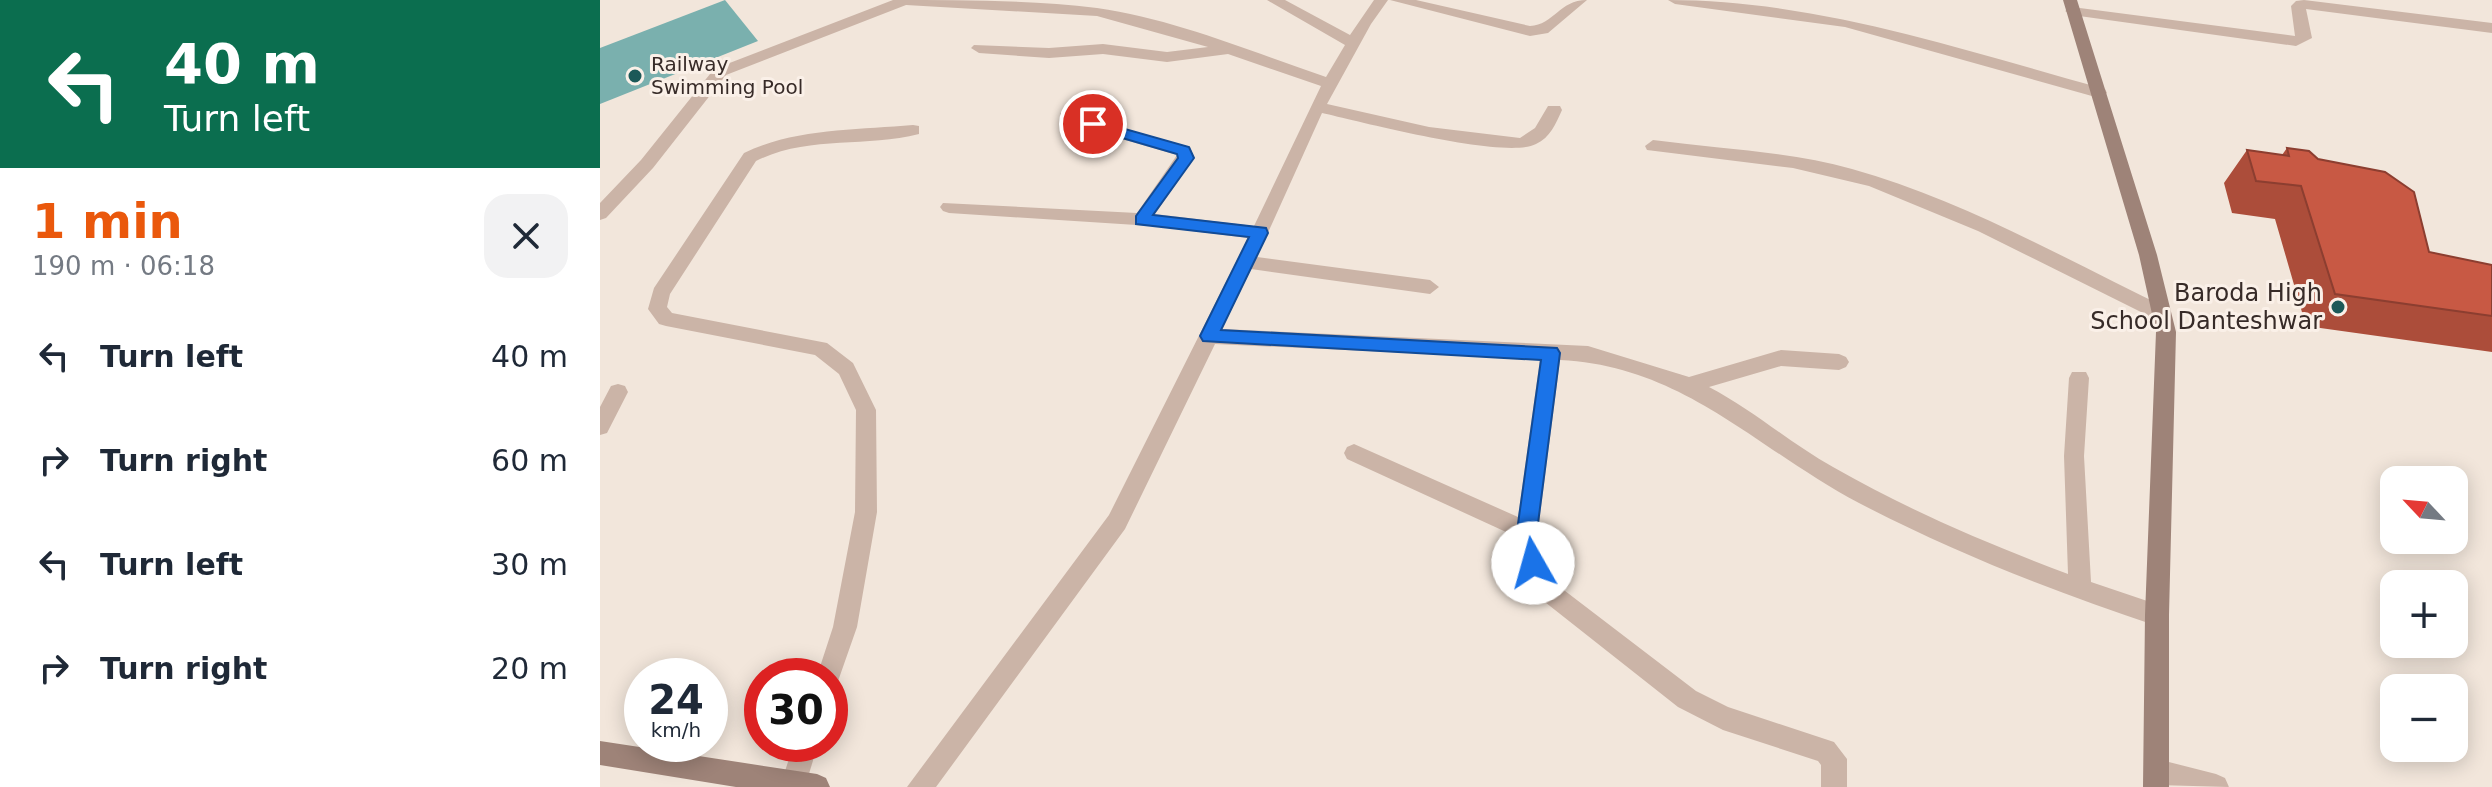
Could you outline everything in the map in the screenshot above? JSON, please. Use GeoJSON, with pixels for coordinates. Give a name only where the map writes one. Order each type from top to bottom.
{"type":"FeatureCollection","features":[{"type":"Feature","properties":{"kind":"street"},"geometry":{"type":"LineString","coordinates":[[1274,0],[1353,43]]}},
{"type":"Feature","properties":{"kind":"street"},"geometry":{"type":"LineString","coordinates":[[920,787],[1117,522],[1246,262],[1318,107],[1381,0]]}},
{"type":"Feature","properties":{"kind":"street"},"geometry":{"type":"LineString","coordinates":[[1397,0],[1530,31],[1550,25],[1580,0]]}},
{"type":"Feature","properties":{"kind":"street"},"geometry":{"type":"LineString","coordinates":[[1675,0],[1846,23],[2099,93]]}},
{"type":"Feature","properties":{"kind":"street"},"geometry":{"type":"LineString","coordinates":[[600,214],[647,164],[720,72],[904,1],[1097,12],[1171,30],[1331,84]]}},
{"type":"Feature","properties":{"kind":"street"},"geometry":{"type":"LineString","coordinates":[[2216,787],[2156,779],[2157,615],[2166,332],[2099,93],[2071,6],[2296,41],[2304,38],[2298,6],[2301,4],[2492,28]]}},
{"type":"Feature","properties":{"kind":"street"},"geometry":{"type":"LineString","coordinates":[[979,48],[1049,53],[1103,49],[1167,57],[1191,57],[1230,50]]}},
{"type":"Feature","properties":{"kind":"street"},"geometry":{"type":"LineString","coordinates":[[1318,107],[1429,132],[1520,144],[1533,141],[1542,133],[1554,110]]}},
{"type":"Feature","properties":{"kind":"street"},"geometry":{"type":"LineString","coordinates":[[1066,117],[1184,151],[1186,158],[1141,220]]}},
{"type":"Feature","properties":{"kind":"street"},"geometry":{"type":"LineString","coordinates":[[835,658],[845,627],[866,512],[866,410],[846,369],[820,348],[666,319],[657,309],[661,293],[750,157],[784,144],[913,130]]}},
{"type":"Feature","properties":{"kind":"street"},"geometry":{"type":"LineString","coordinates":[[1653,146],[1814,166],[1874,182],[1952,213],[2162,314]]}},
{"type":"Feature","properties":{"kind":"street"},"geometry":{"type":"LineString","coordinates":[[949,207],[1141,220],[1260,233]]}},
{"type":"Feature","properties":{"kind":"street"},"geometry":{"type":"LineString","coordinates":[[1246,262],[1430,287]]}},
{"type":"Feature","properties":{"kind":"street"},"geometry":{"type":"LineString","coordinates":[[1209,336],[1588,354],[1689,385],[1827,474],[1945,531],[2080,590],[2157,615]]}},
{"type":"Feature","properties":{"kind":"street"},"geometry":{"type":"LineString","coordinates":[[1551,353],[1527,531],[1533,563],[1544,588],[1687,699],[1723,718],[1825,751],[1834,759],[1834,787]]}},
{"type":"Feature","properties":{"kind":"street"},"geometry":{"type":"LineString","coordinates":[[1689,385],[1781,358],[1839,362]]}},
{"type":"Feature","properties":{"kind":"street"},"geometry":{"type":"LineString","coordinates":[[2079,378],[2074,456],[2080,590]]}},
{"type":"Feature","properties":{"kind":"street"},"geometry":{"type":"LineString","coordinates":[[600,427],[618,392]]}},
{"type":"Feature","properties":{"kind":"street"},"geometry":{"type":"LineString","coordinates":[[1354,453],[1527,531]]}},
{"type":"Feature","properties":{"kind":"street"},"geometry":{"type":"LineString","coordinates":[[600,753],[806,785],[806,762]]}},
{"type":"Feature","properties":{"kind":"water","name":"Railway Swimming Pool"},"geometry":{"type":"Polygon","coordinates":[[[725,0],[758,41],[600,104],[600,48],[725,0]]]}},
{"type":"Feature","properties":{"kind":"building"},"geometry":{"type":"Polygon","coordinates":[[[2287,148],[2309,151],[2318,159],[2385,172],[2414,192],[2429,252],[2492,265],[2492,316],[2335,294],[2301,186],[2256,181],[2247,150],[2289,156],[2287,148]]]}},
{"type":"Feature","properties":{"kind":"place","name":"Railway Swimming Pool"},"geometry":{"type":"Point","coordinates":[635,76]}},
{"type":"Feature","properties":{"kind":"place","name":"Baroda High School Danteshwar"},"geometry":{"type":"Point","coordinates":[2338,307]}},
{"type":"Feature","properties":{"kind":"route"},"geometry":{"type":"LineString","coordinates":[[1093,124],[1184,151],[1186,158],[1141,220],[1260,233],[1209,336],[1551,353],[1527,531],[1533,563]]}}]}
